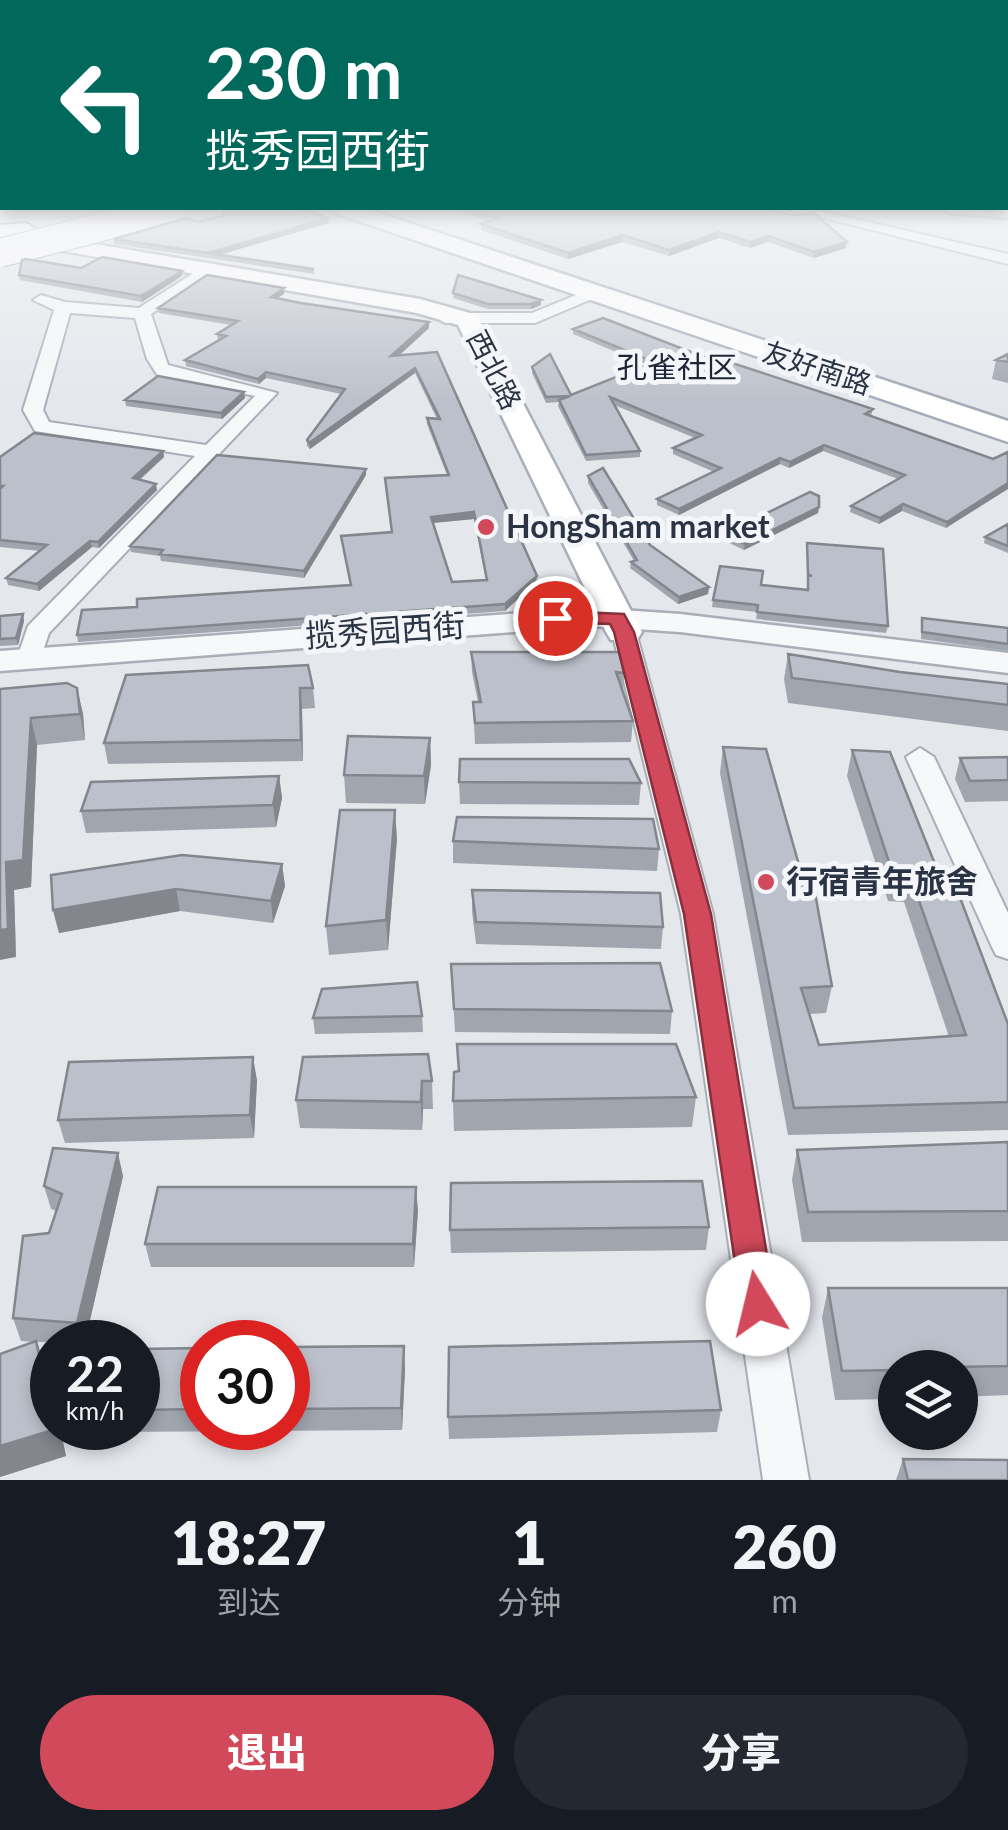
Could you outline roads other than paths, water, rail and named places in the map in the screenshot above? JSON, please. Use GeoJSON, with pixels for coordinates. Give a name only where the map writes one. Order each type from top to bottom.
{"type":"FeatureCollection","features":[{"type":"Feature","properties":{"kind":"main road","name":"西北路"},"geometry":{"type":"LineString","coordinates":[[144,266],[420,306],[457,319],[608,625]]}},
{"type":"Feature","properties":{"kind":"main road","name":"友好南路"},"geometry":{"type":"LineString","coordinates":[[513,266],[1008,432]]}},
{"type":"Feature","properties":{"kind":"main road","name":"友好南路"},"geometry":{"type":"LineString","coordinates":[[569,266],[1008,414]]}},
{"type":"Feature","properties":{"kind":"street"},"geometry":{"type":"LineString","coordinates":[[41,300],[63,307],[142,314],[198,275]]}},
{"type":"Feature","properties":{"kind":"street"},"geometry":{"type":"LineString","coordinates":[[457,319],[535,318],[592,293]]}},
{"type":"Feature","properties":{"kind":"street"},"geometry":{"type":"LineString","coordinates":[[63,307],[34,410],[42,428],[209,452]]}},
{"type":"Feature","properties":{"kind":"street"},"geometry":{"type":"LineString","coordinates":[[15,660],[37,631],[268,393],[164,372],[154,361],[153,335],[142,314]]}},
{"type":"Feature","properties":{"kind":"street"},"geometry":{"type":"LineString","coordinates":[[608,625],[698,914],[786,1480]]}},
{"type":"Feature","properties":{"kind":"street","name":"揽秀园西街"},"geometry":{"type":"LineString","coordinates":[[15,660],[608,625],[1008,663]]}},
{"type":"Feature","properties":{"kind":"street","name":"揽秀园西街"},"geometry":{"type":"LineString","coordinates":[[0,675],[608,625],[1008,676]]}},
{"type":"Feature","properties":{"kind":"street"},"geometry":{"type":"LineString","coordinates":[[920,758],[1008,948]]}},
{"type":"Feature","properties":{"kind":"place","name":"HongSham market"},"geometry":{"type":"Point","coordinates":[486,527]}},
{"type":"Feature","properties":{"kind":"place","name":"行宿青年旅舍"},"geometry":{"type":"Point","coordinates":[766,882]}},
{"type":"Feature","properties":{"kind":"district","name":"孔雀社区"},"geometry":{"type":"Point","coordinates":[677,368]}}]}
